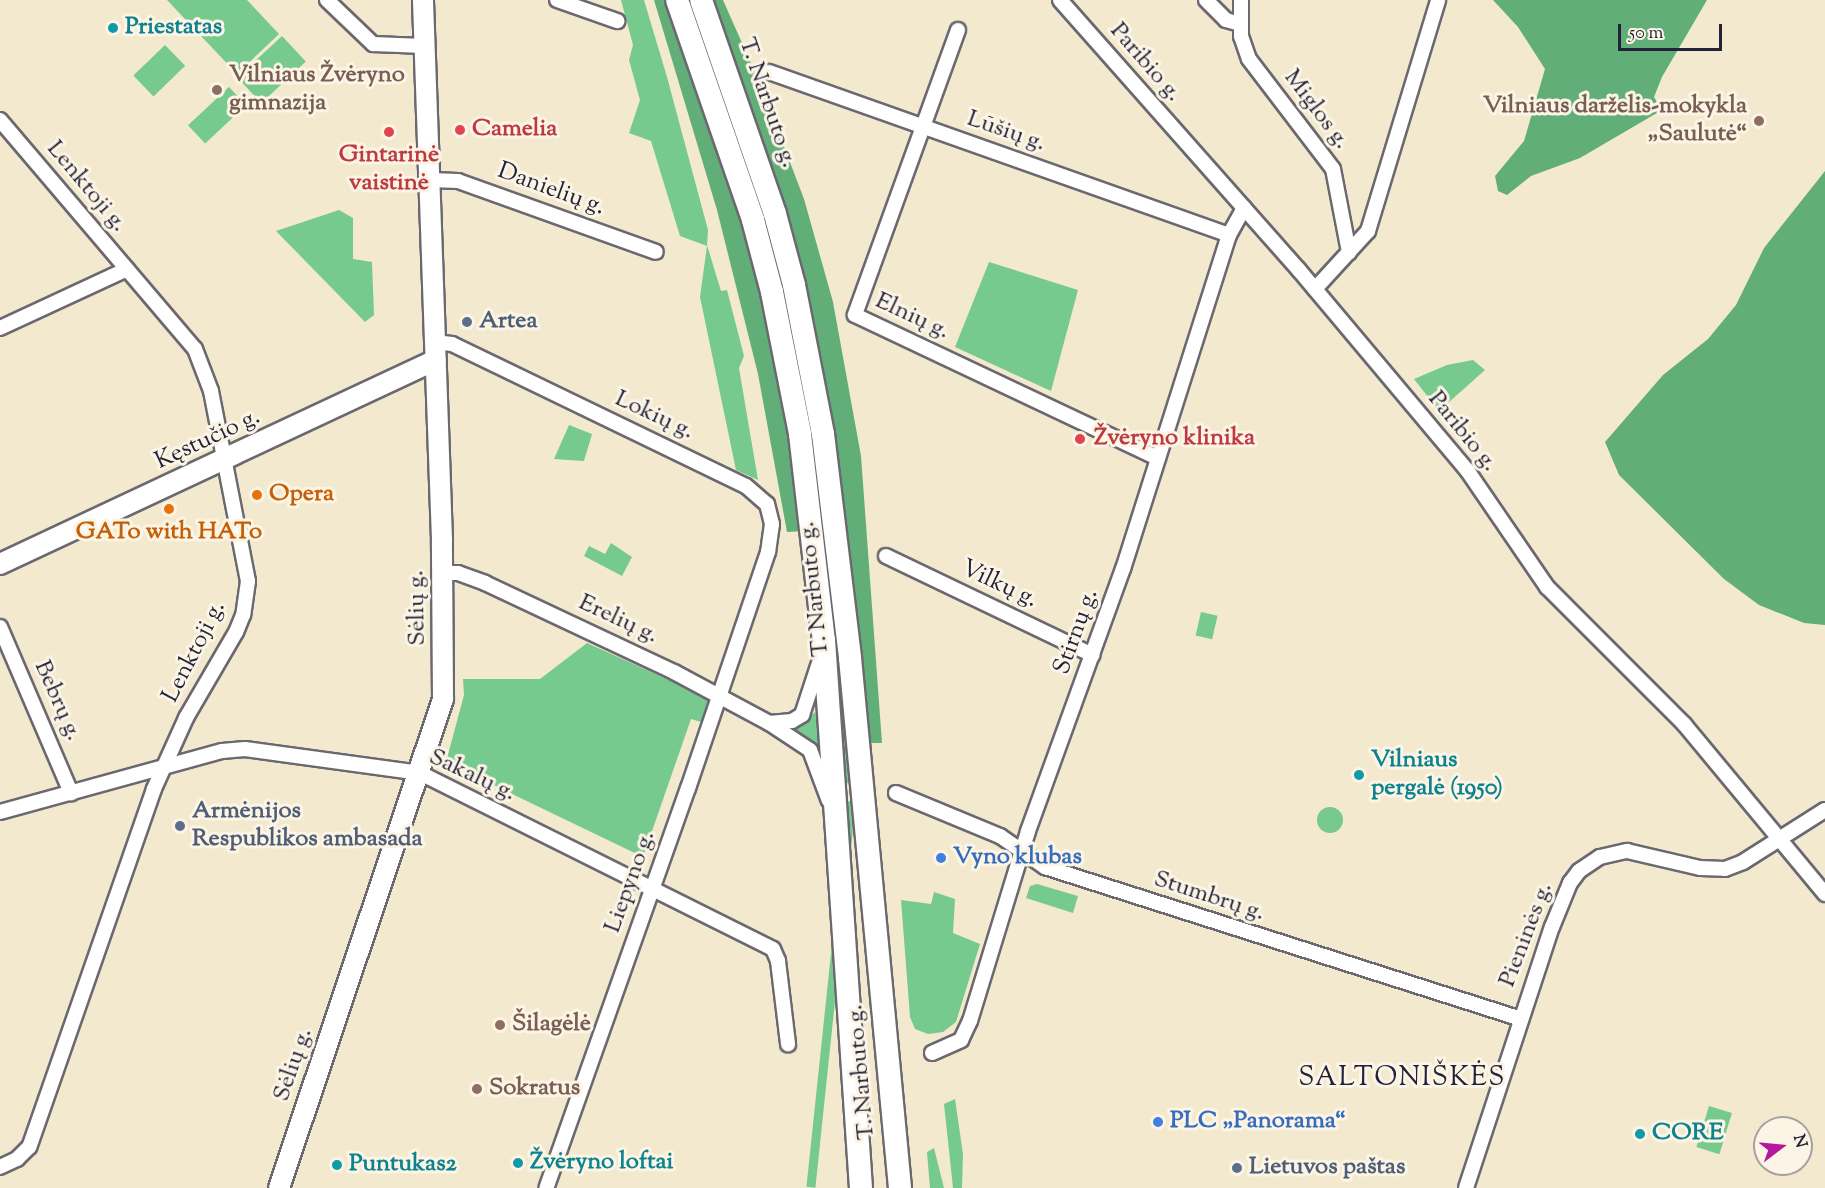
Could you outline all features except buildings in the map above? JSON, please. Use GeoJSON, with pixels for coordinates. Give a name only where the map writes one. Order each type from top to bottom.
{"type":"FeatureCollection","features":[{"type":"Feature","properties":{"kind":"main road","name":"T. Narbuto g."},"geometry":{"type":"LineString","coordinates":[[677,0],[724,128],[772,292],[802,445],[824,640],[861,1188]]}},
{"type":"Feature","properties":{"kind":"main road","name":"T. Narbuto g."},"geometry":{"type":"LineString","coordinates":[[701,0],[775,214],[794,285],[823,434],[851,669],[900,1188]]}},
{"type":"Feature","properties":{"kind":"street"},"geometry":{"type":"LineString","coordinates":[[327,0],[373,44],[424,46]]}},
{"type":"Feature","properties":{"kind":"street","name":"Sėlių g."},"geometry":{"type":"LineString","coordinates":[[279,1188],[443,699],[442,573],[423,0]]}},
{"type":"Feature","properties":{"kind":"street"},"geometry":{"type":"LineString","coordinates":[[557,0],[617,21]]}},
{"type":"Feature","properties":{"kind":"street","name":"Paribio g."},"geometry":{"type":"LineString","coordinates":[[1060,0],[1315,289],[1467,470],[1547,587],[1684,724],[1825,894]]}},
{"type":"Feature","properties":{"kind":"street"},"geometry":{"type":"LineString","coordinates":[[1206,0],[1226,20],[1240,24]]}},
{"type":"Feature","properties":{"kind":"street","name":"Miglos g."},"geometry":{"type":"LineString","coordinates":[[1241,0],[1240,24],[1249,59],[1333,169],[1349,252]]}},
{"type":"Feature","properties":{"kind":"street"},"geometry":{"type":"LineString","coordinates":[[1315,289],[1368,231],[1438,0]]}},
{"type":"Feature","properties":{"kind":"street","name":"Elnių g."},"geometry":{"type":"LineString","coordinates":[[958,30],[855,315],[1158,458]]}},
{"type":"Feature","properties":{"kind":"street","name":"Lūšių g."},"geometry":{"type":"LineString","coordinates":[[769,72],[1228,235]]}},
{"type":"Feature","properties":{"kind":"street","name":"Lenktoji g."},"geometry":{"type":"LineString","coordinates":[[0,120],[195,349],[211,391],[246,563],[247,599],[236,632],[186,718],[164,767],[29,1147],[17,1159],[0,1167]]}},
{"type":"Feature","properties":{"kind":"street","name":"Danielių g."},"geometry":{"type":"LineString","coordinates":[[430,180],[458,181],[656,252]]}},
{"type":"Feature","properties":{"kind":"street","name":"Stirnų g."},"geometry":{"type":"LineString","coordinates":[[932,1053],[961,1040],[970,1021],[1022,853],[1093,655],[1158,458],[1228,235],[1244,208]]}},
{"type":"Feature","properties":{"kind":"street"},"geometry":{"type":"LineString","coordinates":[[0,328],[127,269]]}},
{"type":"Feature","properties":{"kind":"street","name":"Lokių g."},"geometry":{"type":"LineString","coordinates":[[435,351],[452,344],[722,473],[761,496],[771,514],[772,533],[754,589]]}},
{"type":"Feature","properties":{"kind":"street","name":"Kęstučio g."},"geometry":{"type":"LineString","coordinates":[[0,564],[225,460],[435,351]]}},
{"type":"Feature","properties":{"kind":"street","name":"Vilkų g."},"geometry":{"type":"LineString","coordinates":[[886,556],[1093,655]]}},
{"type":"Feature","properties":{"kind":"street","name":"Erelių g."},"geometry":{"type":"LineString","coordinates":[[442,573],[458,573],[485,583],[674,672],[769,723],[810,750],[838,823]]}},
{"type":"Feature","properties":{"kind":"street","name":"Liepyno g."},"geometry":{"type":"LineString","coordinates":[[546,1188],[653,890],[754,589]]}},
{"type":"Feature","properties":{"kind":"street","name":"Bebrų g."},"geometry":{"type":"LineString","coordinates":[[0,627],[71,793]]}},
{"type":"Feature","properties":{"kind":"street"},"geometry":{"type":"LineString","coordinates":[[769,723],[792,721],[805,711],[824,640]]}},
{"type":"Feature","properties":{"kind":"street","name":"Sakalų g."},"geometry":{"type":"LineString","coordinates":[[0,813],[164,767],[247,749],[420,773],[773,949],[780,972],[788,1044]]}},
{"type":"Feature","properties":{"kind":"street","name":"Stumbrų g."},"geometry":{"type":"LineString","coordinates":[[896,793],[1000,836],[1022,853],[1066,874],[1520,1019]]}},
{"type":"Feature","properties":{"kind":"street","name":"Pieninės g."},"geometry":{"type":"LineString","coordinates":[[1466,1188],[1520,1019],[1560,903],[1570,883],[1589,863],[1627,851],[1700,868],[1725,869],[1779,840],[1825,810]]}},
{"type":"Feature","properties":{"kind":"green space"},"geometry":{"type":"Polygon","coordinates":[[[167,0],[247,0],[279,34],[237,74],[167,0]]]}},
{"type":"Feature","properties":{"kind":"green space"},"geometry":{"type":"Polygon","coordinates":[[[621,0],[644,0],[667,77],[708,230],[707,245],[721,291],[727,290],[744,356],[739,368],[758,480],[736,470],[700,297],[707,246],[680,236],[651,141],[629,133],[640,100],[629,60],[633,45],[621,0]]]}},
{"type":"Feature","properties":{"kind":"green space"},"geometry":{"type":"Polygon","coordinates":[[[654,0],[666,0],[729,175],[777,362],[804,531],[787,532],[758,374],[717,210],[654,0]]]}},
{"type":"Feature","properties":{"kind":"green space"},"geometry":{"type":"Polygon","coordinates":[[[686,0],[691,0],[742,141],[788,307],[809,403],[855,784],[847,783],[827,579],[686,0]]]}},
{"type":"Feature","properties":{"kind":"green space"},"geometry":{"type":"Polygon","coordinates":[[[708,0],[723,0],[761,86],[804,199],[833,302],[861,456],[882,743],[870,743],[848,535],[829,408],[708,0]]]}},
{"type":"Feature","properties":{"kind":"green space"},"geometry":{"type":"Polygon","coordinates":[[[1493,0],[1707,0],[1662,77],[1654,97],[1662,110],[1580,158],[1531,176],[1507,195],[1498,191],[1495,176],[1524,141],[1545,69],[1518,27],[1493,0]]]}},
{"type":"Feature","properties":{"kind":"green space"},"geometry":{"type":"Polygon","coordinates":[[[282,36],[306,62],[261,103],[237,78],[282,36]]]}},
{"type":"Feature","properties":{"kind":"green space"},"geometry":{"type":"Polygon","coordinates":[[[165,45],[185,66],[153,96],[133,76],[165,45]]]}},
{"type":"Feature","properties":{"kind":"green space"},"geometry":{"type":"Polygon","coordinates":[[[229,87],[246,105],[205,143],[188,125],[229,87]]]}},
{"type":"Feature","properties":{"kind":"green space"},"geometry":{"type":"Polygon","coordinates":[[[1825,171],[1825,625],[1804,623],[1759,605],[1724,579],[1619,475],[1605,442],[1663,375],[1708,339],[1736,305],[1764,248],[1825,171]]]}},
{"type":"Feature","properties":{"kind":"green space"},"geometry":{"type":"Polygon","coordinates":[[[339,210],[353,218],[353,259],[372,262],[374,315],[365,322],[276,231],[339,210]]]}},
{"type":"Feature","properties":{"kind":"green space"},"geometry":{"type":"Polygon","coordinates":[[[989,262],[1078,290],[1051,391],[955,347],[989,262]]]}},
{"type":"Feature","properties":{"kind":"green space"},"geometry":{"type":"Polygon","coordinates":[[[1473,360],[1485,370],[1439,411],[1414,379],[1447,365],[1473,360]]]}},
{"type":"Feature","properties":{"kind":"green space"},"geometry":{"type":"Polygon","coordinates":[[[569,425],[592,434],[584,461],[554,459],[569,425]]]}},
{"type":"Feature","properties":{"kind":"green space"},"geometry":{"type":"Polygon","coordinates":[[[611,543],[632,557],[622,576],[584,556],[589,546],[605,554],[611,543]]]}},
{"type":"Feature","properties":{"kind":"green space"},"geometry":{"type":"Polygon","coordinates":[[[1201,612],[1218,616],[1212,639],[1196,635],[1201,612]]]}},
{"type":"Feature","properties":{"kind":"green space"},"geometry":{"type":"Polygon","coordinates":[[[587,643],[709,698],[701,722],[691,719],[643,857],[446,762],[464,695],[463,679],[540,679],[587,643]]]}},
{"type":"Feature","properties":{"kind":"green space"},"geometry":{"type":"Polygon","coordinates":[[[815,712],[818,717],[820,748],[796,730],[815,712]]]}},
{"type":"Feature","properties":{"kind":"green space"},"geometry":{"type":"Polygon","coordinates":[[[847,801],[856,802],[815,1188],[806,1187],[847,801]]]}},
{"type":"Feature","properties":{"kind":"green space"},"geometry":{"type":"Polygon","coordinates":[[[1330,807],[1339,811],[1343,820],[1339,829],[1330,833],[1321,829],[1317,820],[1321,811],[1330,807]]]}},
{"type":"Feature","properties":{"kind":"green space"},"geometry":{"type":"Polygon","coordinates":[[[1037,884],[1078,896],[1073,913],[1026,898],[1030,886],[1037,884]]]}},
{"type":"Feature","properties":{"kind":"green space"},"geometry":{"type":"Polygon","coordinates":[[[934,892],[955,899],[953,933],[980,944],[956,1022],[943,1032],[928,1034],[915,1029],[910,1017],[901,900],[931,904],[934,892]]]}},
{"type":"Feature","properties":{"kind":"green space"},"geometry":{"type":"Polygon","coordinates":[[[955,1099],[963,1154],[962,1188],[953,1188],[944,1104],[955,1099]]]}},
{"type":"Feature","properties":{"kind":"green space"},"geometry":{"type":"Polygon","coordinates":[[[1709,1106],[1732,1113],[1719,1154],[1696,1147],[1709,1106]]]}},
{"type":"Feature","properties":{"kind":"green space"},"geometry":{"type":"Polygon","coordinates":[[[934,1148],[944,1188],[930,1188],[927,1152],[934,1148]]]}},
{"type":"Feature","properties":{"kind":"place","name":"Priestatas"},"geometry":{"type":"Point","coordinates":[113,28]}},
{"type":"Feature","properties":{"kind":"place","name":"Vilniaus Žvėryno gimnazija"},"geometry":{"type":"Point","coordinates":[217,90]}},
{"type":"Feature","properties":{"kind":"place","name":"Vilniaus darželis-mokykla „Saulutė“"},"geometry":{"type":"Point","coordinates":[1759,121]}},
{"type":"Feature","properties":{"kind":"place","name":"Camelia"},"geometry":{"type":"Point","coordinates":[460,130]}},
{"type":"Feature","properties":{"kind":"place","name":"Gintarinė vaistinė"},"geometry":{"type":"Point","coordinates":[389,132]}},
{"type":"Feature","properties":{"kind":"place","name":"Artea"},"geometry":{"type":"Point","coordinates":[467,322]}},
{"type":"Feature","properties":{"kind":"place","name":"Žvėryno klinika"},"geometry":{"type":"Point","coordinates":[1080,439]}},
{"type":"Feature","properties":{"kind":"place","name":"Opera"},"geometry":{"type":"Point","coordinates":[257,495]}},
{"type":"Feature","properties":{"kind":"place","name":"GATo with HATo"},"geometry":{"type":"Point","coordinates":[169,509]}},
{"type":"Feature","properties":{"kind":"place","name":"Vilniaus pergalė (1950)"},"geometry":{"type":"Point","coordinates":[1359,775]}},
{"type":"Feature","properties":{"kind":"place","name":"Armėnijos Respublikos ambasada"},"geometry":{"type":"Point","coordinates":[180,826]}},
{"type":"Feature","properties":{"kind":"place","name":"Vyno klubas"},"geometry":{"type":"Point","coordinates":[941,858]}},
{"type":"Feature","properties":{"kind":"place","name":"Šilagėlė"},"geometry":{"type":"Point","coordinates":[500,1025]}},
{"type":"Feature","properties":{"kind":"place","name":"Sokratus"},"geometry":{"type":"Point","coordinates":[477,1089]}},
{"type":"Feature","properties":{"kind":"place","name":"PLC „Panorama“"},"geometry":{"type":"Point","coordinates":[1158,1122]}},
{"type":"Feature","properties":{"kind":"place","name":"CORE"},"geometry":{"type":"Point","coordinates":[1640,1134]}},
{"type":"Feature","properties":{"kind":"place","name":"Žvėryno loftai"},"geometry":{"type":"Point","coordinates":[518,1163]}},
{"type":"Feature","properties":{"kind":"place","name":"Puntukas2"},"geometry":{"type":"Point","coordinates":[337,1165]}},
{"type":"Feature","properties":{"kind":"place","name":"Lietuvos paštas"},"geometry":{"type":"Point","coordinates":[1237,1168]}},
{"type":"Feature","properties":{"kind":"district","name":"SALTONIŠKĖS"},"geometry":{"type":"Point","coordinates":[1402,1079]}}]}
